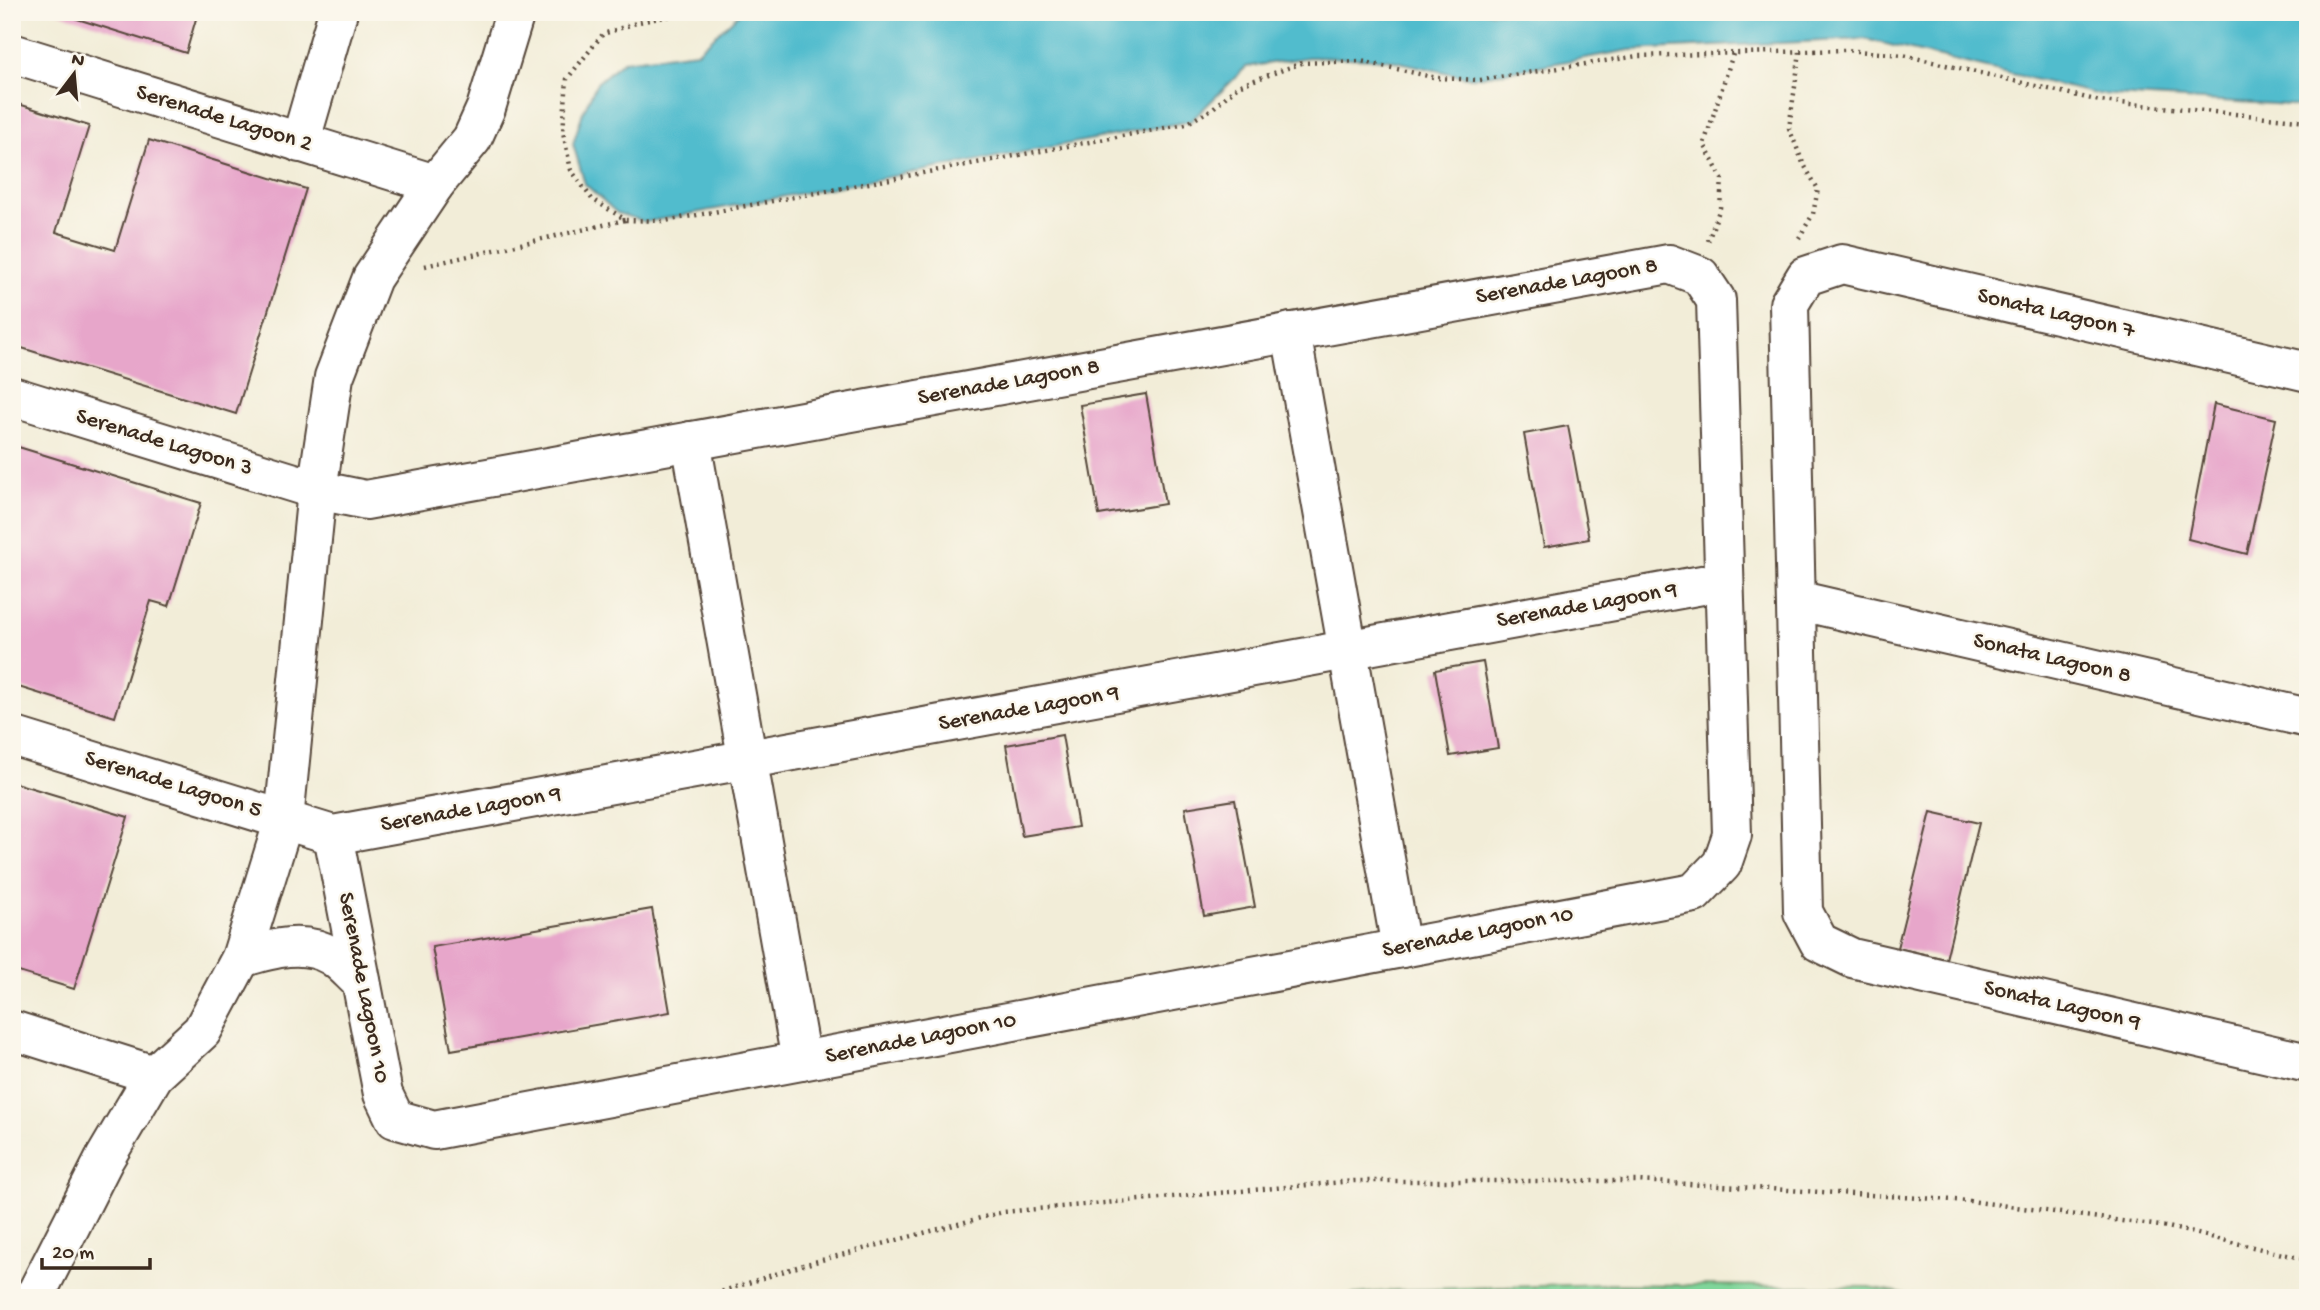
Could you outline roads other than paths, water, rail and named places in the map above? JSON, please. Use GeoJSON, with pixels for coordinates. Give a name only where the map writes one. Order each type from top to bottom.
{"type":"FeatureCollection","features":[{"type":"Feature","properties":{"kind":"street"},"geometry":{"type":"LineString","coordinates":[[300,143],[338,12]]}},
{"type":"Feature","properties":{"kind":"street"},"geometry":{"type":"LineString","coordinates":[[31,1298],[35,1296],[105,1158],[154,1075],[202,1031],[241,958],[284,820],[317,490],[334,377],[372,278],[435,184],[472,139],[517,13]]}},
{"type":"Feature","properties":{"kind":"street","name":"Serenade Lagoon 2"},"geometry":{"type":"LineString","coordinates":[[12,53],[435,184]]}},
{"type":"Feature","properties":{"kind":"street","name":"Serenade Lagoon 8"},"geometry":{"type":"LineString","coordinates":[[317,490],[366,500],[1670,264],[1700,276],[1716,300],[1724,581]]}},
{"type":"Feature","properties":{"kind":"street","name":"Sonata Lagoon 7"},"geometry":{"type":"LineString","coordinates":[[1796,600],[1789,304],[1806,276],[1842,264],[2308,372]]}},
{"type":"Feature","properties":{"kind":"street"},"geometry":{"type":"LineString","coordinates":[[1291,332],[1401,948]]}},
{"type":"Feature","properties":{"kind":"street","name":"Serenade Lagoon 3"},"geometry":{"type":"LineString","coordinates":[[12,396],[317,490]]}},
{"type":"Feature","properties":{"kind":"street"},"geometry":{"type":"LineString","coordinates":[[691,441],[801,1061]]}},
{"type":"Feature","properties":{"kind":"street","name":"Serenade Lagoon 9"},"geometry":{"type":"LineString","coordinates":[[334,835],[1724,581]]}},
{"type":"Feature","properties":{"kind":"street","name":"Serenade Lagoon 10"},"geometry":{"type":"LineString","coordinates":[[334,835],[383,1094],[395,1119],[433,1130],[1694,893],[1722,864],[1732,835],[1724,581]]}},
{"type":"Feature","properties":{"kind":"street","name":"Sonata Lagoon 8"},"geometry":{"type":"LineString","coordinates":[[1796,600],[2308,718]]}},
{"type":"Feature","properties":{"kind":"street","name":"Sonata Lagoon 9"},"geometry":{"type":"LineString","coordinates":[[1796,600],[1803,912],[1819,942],[1852,958],[2308,1063]]}},
{"type":"Feature","properties":{"kind":"street","name":"Serenade Lagoon 5"},"geometry":{"type":"LineString","coordinates":[[12,736],[334,835]]}},
{"type":"Feature","properties":{"kind":"street"},"geometry":{"type":"LineString","coordinates":[[241,958],[274,948],[305,946],[332,956],[362,982]]}},
{"type":"Feature","properties":{"kind":"street"},"geometry":{"type":"LineString","coordinates":[[12,1030],[154,1075]]}},
{"type":"Feature","properties":{"kind":"water"},"geometry":{"type":"Polygon","coordinates":[[[741,12],[2308,12],[2308,109],[2291,105],[2096,94],[1865,39],[1630,50],[1471,78],[1386,59],[1309,57],[1246,67],[1191,121],[646,222],[617,213],[585,184],[573,144],[583,112],[597,83],[623,61],[697,52],[741,12]]]}}]}
